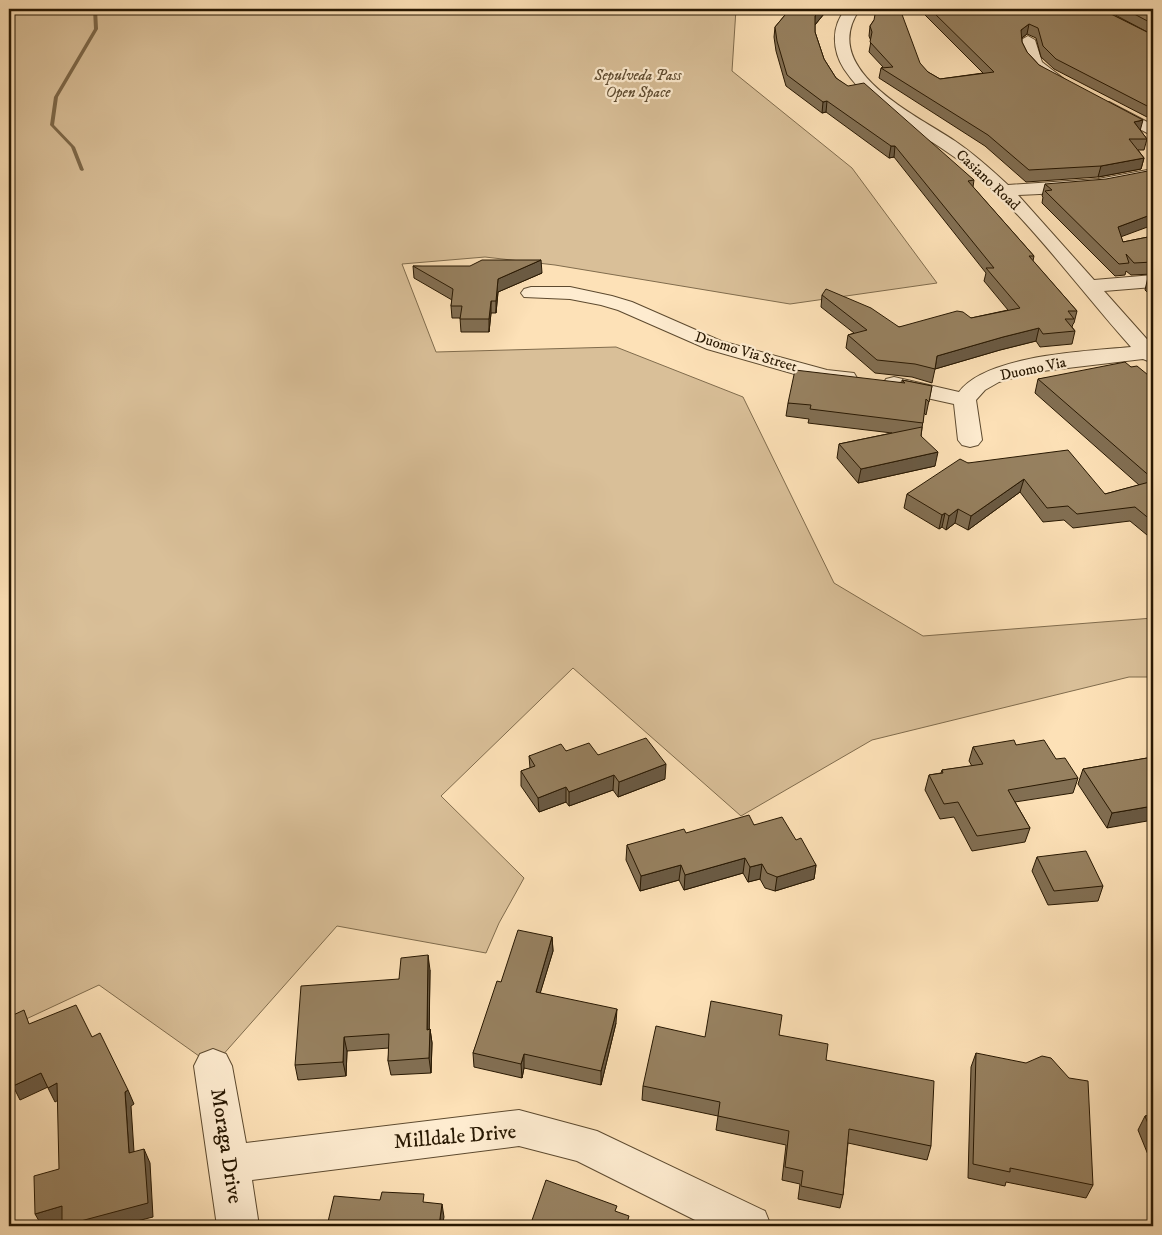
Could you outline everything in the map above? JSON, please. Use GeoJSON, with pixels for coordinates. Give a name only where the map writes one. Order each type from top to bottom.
{"type":"FeatureCollection","features":[{"type":"Feature","properties":{"kind":"street","name":"Casiano Road"},"geometry":{"type":"LineString","coordinates":[[852,9],[846,15],[842,28],[844,54],[851,68],[865,84],[962,154],[1003,191],[1151,354]]}},
{"type":"Feature","properties":{"kind":"street"},"geometry":{"type":"LineString","coordinates":[[1028,40],[1028,52],[1037,65],[1052,79],[1077,91]]}},
{"type":"Feature","properties":{"kind":"street"},"geometry":{"type":"LineString","coordinates":[[1093,99],[1153,131]]}},
{"type":"Feature","properties":{"kind":"street"},"geometry":{"type":"LineString","coordinates":[[1003,191],[1101,185],[1130,181],[1153,174]]}},
{"type":"Feature","properties":{"kind":"street"},"geometry":{"type":"LineString","coordinates":[[1089,286],[1153,281]]}},
{"type":"Feature","properties":{"kind":"street","name":"Duomo Via Street"},"geometry":{"type":"LineString","coordinates":[[531,293],[570,293],[605,300],[625,306],[663,324],[723,348],[826,376],[912,386],[966,400]]}},
{"type":"Feature","properties":{"kind":"street","name":"Duomo Via"},"geometry":{"type":"LineString","coordinates":[[966,400],[978,384],[1005,373],[1047,364],[1151,354]]}},
{"type":"Feature","properties":{"kind":"street"},"geometry":{"type":"LineString","coordinates":[[966,400],[970,440]]}},
{"type":"Feature","properties":{"kind":"street","name":"Moraga Drive"},"geometry":{"type":"LineString","coordinates":[[213,1066],[230,1164],[238,1226]]}},
{"type":"Feature","properties":{"kind":"street","name":"Milldale Drive"},"geometry":{"type":"LineString","coordinates":[[230,1164],[449,1135],[519,1128],[582,1144],[750,1226]]}},
{"type":"Feature","properties":{"kind":"green space","name":"Sepulveda Pass Open Space"},"geometry":{"type":"Polygon","coordinates":[[[9,9],[736,9],[732,71],[852,168],[937,283],[790,304],[555,265],[485,257],[402,264],[436,352],[616,347],[743,397],[834,583],[923,636],[1153,618],[1153,677],[1129,677],[872,740],[741,816],[573,668],[441,796],[524,878],[499,923],[486,953],[337,926],[213,1066],[99,985],[9,1027],[9,9]]]}},
{"type":"Feature","properties":{"kind":"building"},"geometry":{"type":"Polygon","coordinates":[[[790,9],[821,9],[815,16],[815,32],[824,59],[836,78],[848,86],[864,83],[974,180],[968,181],[1034,256],[1029,256],[1077,311],[1068,311],[1074,319],[1065,319],[1075,331],[1043,334],[1039,328],[1003,337],[937,356],[935,369],[915,364],[877,360],[848,335],[867,330],[822,295],[826,289],[871,308],[899,327],[957,311],[963,312],[971,318],[1020,308],[986,268],[994,268],[895,146],[891,146],[827,101],[823,102],[787,75],[775,27],[790,9]]]}},
{"type":"Feature","properties":{"kind":"building"},"geometry":{"type":"Polygon","coordinates":[[[876,9],[900,9],[920,63],[928,72],[940,79],[994,72],[930,9],[1101,9],[1153,35],[1153,109],[1056,59],[1043,46],[1038,28],[1029,24],[1021,30],[1022,42],[1027,52],[1039,65],[1143,120],[1134,122],[1147,139],[1129,139],[1144,158],[1101,166],[1029,170],[988,135],[881,68],[893,67],[870,42],[872,32],[870,26],[874,20],[876,9]]]}},
{"type":"Feature","properties":{"kind":"building"},"geometry":{"type":"Polygon","coordinates":[[[1125,9],[1153,9],[1153,24],[1125,9]]]}},
{"type":"Feature","properties":{"kind":"building"},"geometry":{"type":"Polygon","coordinates":[[[1153,170],[1153,214],[1118,227],[1123,242],[1153,236],[1153,262],[1134,263],[1126,254],[1129,263],[1119,264],[1045,191],[1052,190],[1045,184],[1106,179],[1153,170]]]}},
{"type":"Feature","properties":{"kind":"building"},"geometry":{"type":"Polygon","coordinates":[[[482,260],[541,260],[498,279],[496,301],[491,301],[489,319],[460,319],[462,306],[451,306],[453,289],[413,266],[470,266],[482,260]]]}},
{"type":"Feature","properties":{"kind":"building"},"geometry":{"type":"Polygon","coordinates":[[[1125,362],[1131,367],[1137,366],[1153,379],[1153,479],[1038,379],[1125,362]]]}},
{"type":"Feature","properties":{"kind":"building"},"geometry":{"type":"Polygon","coordinates":[[[795,370],[905,383],[902,380],[932,386],[929,402],[926,399],[923,423],[810,409],[811,405],[788,403],[795,370]]]}},
{"type":"Feature","properties":{"kind":"building"},"geometry":{"type":"Polygon","coordinates":[[[922,427],[921,436],[938,452],[861,469],[839,444],[922,427]]]}},
{"type":"Feature","properties":{"kind":"building"},"geometry":{"type":"Polygon","coordinates":[[[1068,450],[1105,494],[1153,481],[1153,521],[1135,507],[1077,514],[1068,506],[1047,508],[1024,479],[971,516],[958,509],[949,516],[945,513],[942,515],[907,494],[960,459],[968,463],[1068,450]]]}},
{"type":"Feature","properties":{"kind":"building"},"geometry":{"type":"Polygon","coordinates":[[[646,738],[666,764],[619,782],[614,775],[569,792],[566,787],[538,798],[521,771],[535,766],[529,756],[561,744],[566,751],[589,743],[598,755],[646,738]]]}},
{"type":"Feature","properties":{"kind":"building"},"geometry":{"type":"Polygon","coordinates":[[[1014,740],[1016,745],[1044,740],[1056,759],[1065,758],[1078,778],[1008,790],[1030,828],[977,836],[958,802],[944,804],[929,775],[943,773],[942,770],[983,764],[973,747],[1014,740]]]}},
{"type":"Feature","properties":{"kind":"building"},"geometry":{"type":"Polygon","coordinates":[[[1153,757],[1153,806],[1112,813],[1083,769],[1153,757]]]}},
{"type":"Feature","properties":{"kind":"building"},"geometry":{"type":"Polygon","coordinates":[[[749,815],[754,825],[782,817],[796,840],[801,838],[816,865],[777,877],[767,873],[762,864],[750,867],[745,858],[685,875],[681,865],[641,876],[627,845],[684,829],[686,833],[749,815]]]}},
{"type":"Feature","properties":{"kind":"building"},"geometry":{"type":"Polygon","coordinates":[[[1086,851],[1103,886],[1054,891],[1037,857],[1086,851]]]}},
{"type":"Feature","properties":{"kind":"building"},"geometry":{"type":"Polygon","coordinates":[[[518,930],[552,937],[536,992],[617,1009],[601,1071],[524,1054],[521,1064],[473,1053],[497,981],[501,982],[518,930]]]}},
{"type":"Feature","properties":{"kind":"building"},"geometry":{"type":"Polygon","coordinates":[[[428,955],[427,1030],[430,1029],[429,1058],[388,1061],[389,1034],[344,1037],[343,1062],[295,1065],[301,986],[399,979],[401,958],[428,955]]]}},
{"type":"Feature","properties":{"kind":"building"},"geometry":{"type":"Polygon","coordinates":[[[711,1001],[782,1015],[779,1035],[828,1044],[826,1060],[934,1081],[931,1146],[849,1129],[843,1195],[801,1186],[803,1171],[785,1167],[789,1131],[718,1116],[720,1102],[643,1086],[656,1026],[705,1037],[711,1001]]]}},
{"type":"Feature","properties":{"kind":"building"},"geometry":{"type":"Polygon","coordinates":[[[76,1005],[92,1037],[100,1033],[128,1090],[125,1092],[129,1153],[144,1149],[148,1203],[62,1226],[62,1206],[35,1214],[34,1176],[59,1169],[57,1083],[48,1088],[41,1073],[13,1086],[9,1075],[9,1017],[24,1010],[29,1024],[76,1005]]]}},
{"type":"Feature","properties":{"kind":"building"},"geometry":{"type":"Polygon","coordinates":[[[976,1053],[1026,1063],[1042,1056],[1051,1058],[1069,1078],[1088,1081],[1093,1185],[1010,1168],[1010,1172],[973,1164],[976,1053]]]}},
{"type":"Feature","properties":{"kind":"building"},"geometry":{"type":"Polygon","coordinates":[[[1153,1115],[1153,1136],[1145,1116],[1153,1115]]]}},
{"type":"Feature","properties":{"kind":"building"},"geometry":{"type":"Polygon","coordinates":[[[546,1180],[617,1206],[615,1211],[629,1216],[627,1223],[637,1226],[530,1226],[546,1180]]]}},
{"type":"Feature","properties":{"kind":"building"},"geometry":{"type":"Polygon","coordinates":[[[382,1192],[424,1194],[423,1202],[442,1204],[439,1226],[327,1226],[334,1196],[380,1200],[382,1192]]]}},
{"type":"Feature","properties":{"kind":"waterway"},"geometry":{"type":"LineString","coordinates":[[82,170],[73,147],[52,125],[56,97],[96,29],[95,9]]}}]}
